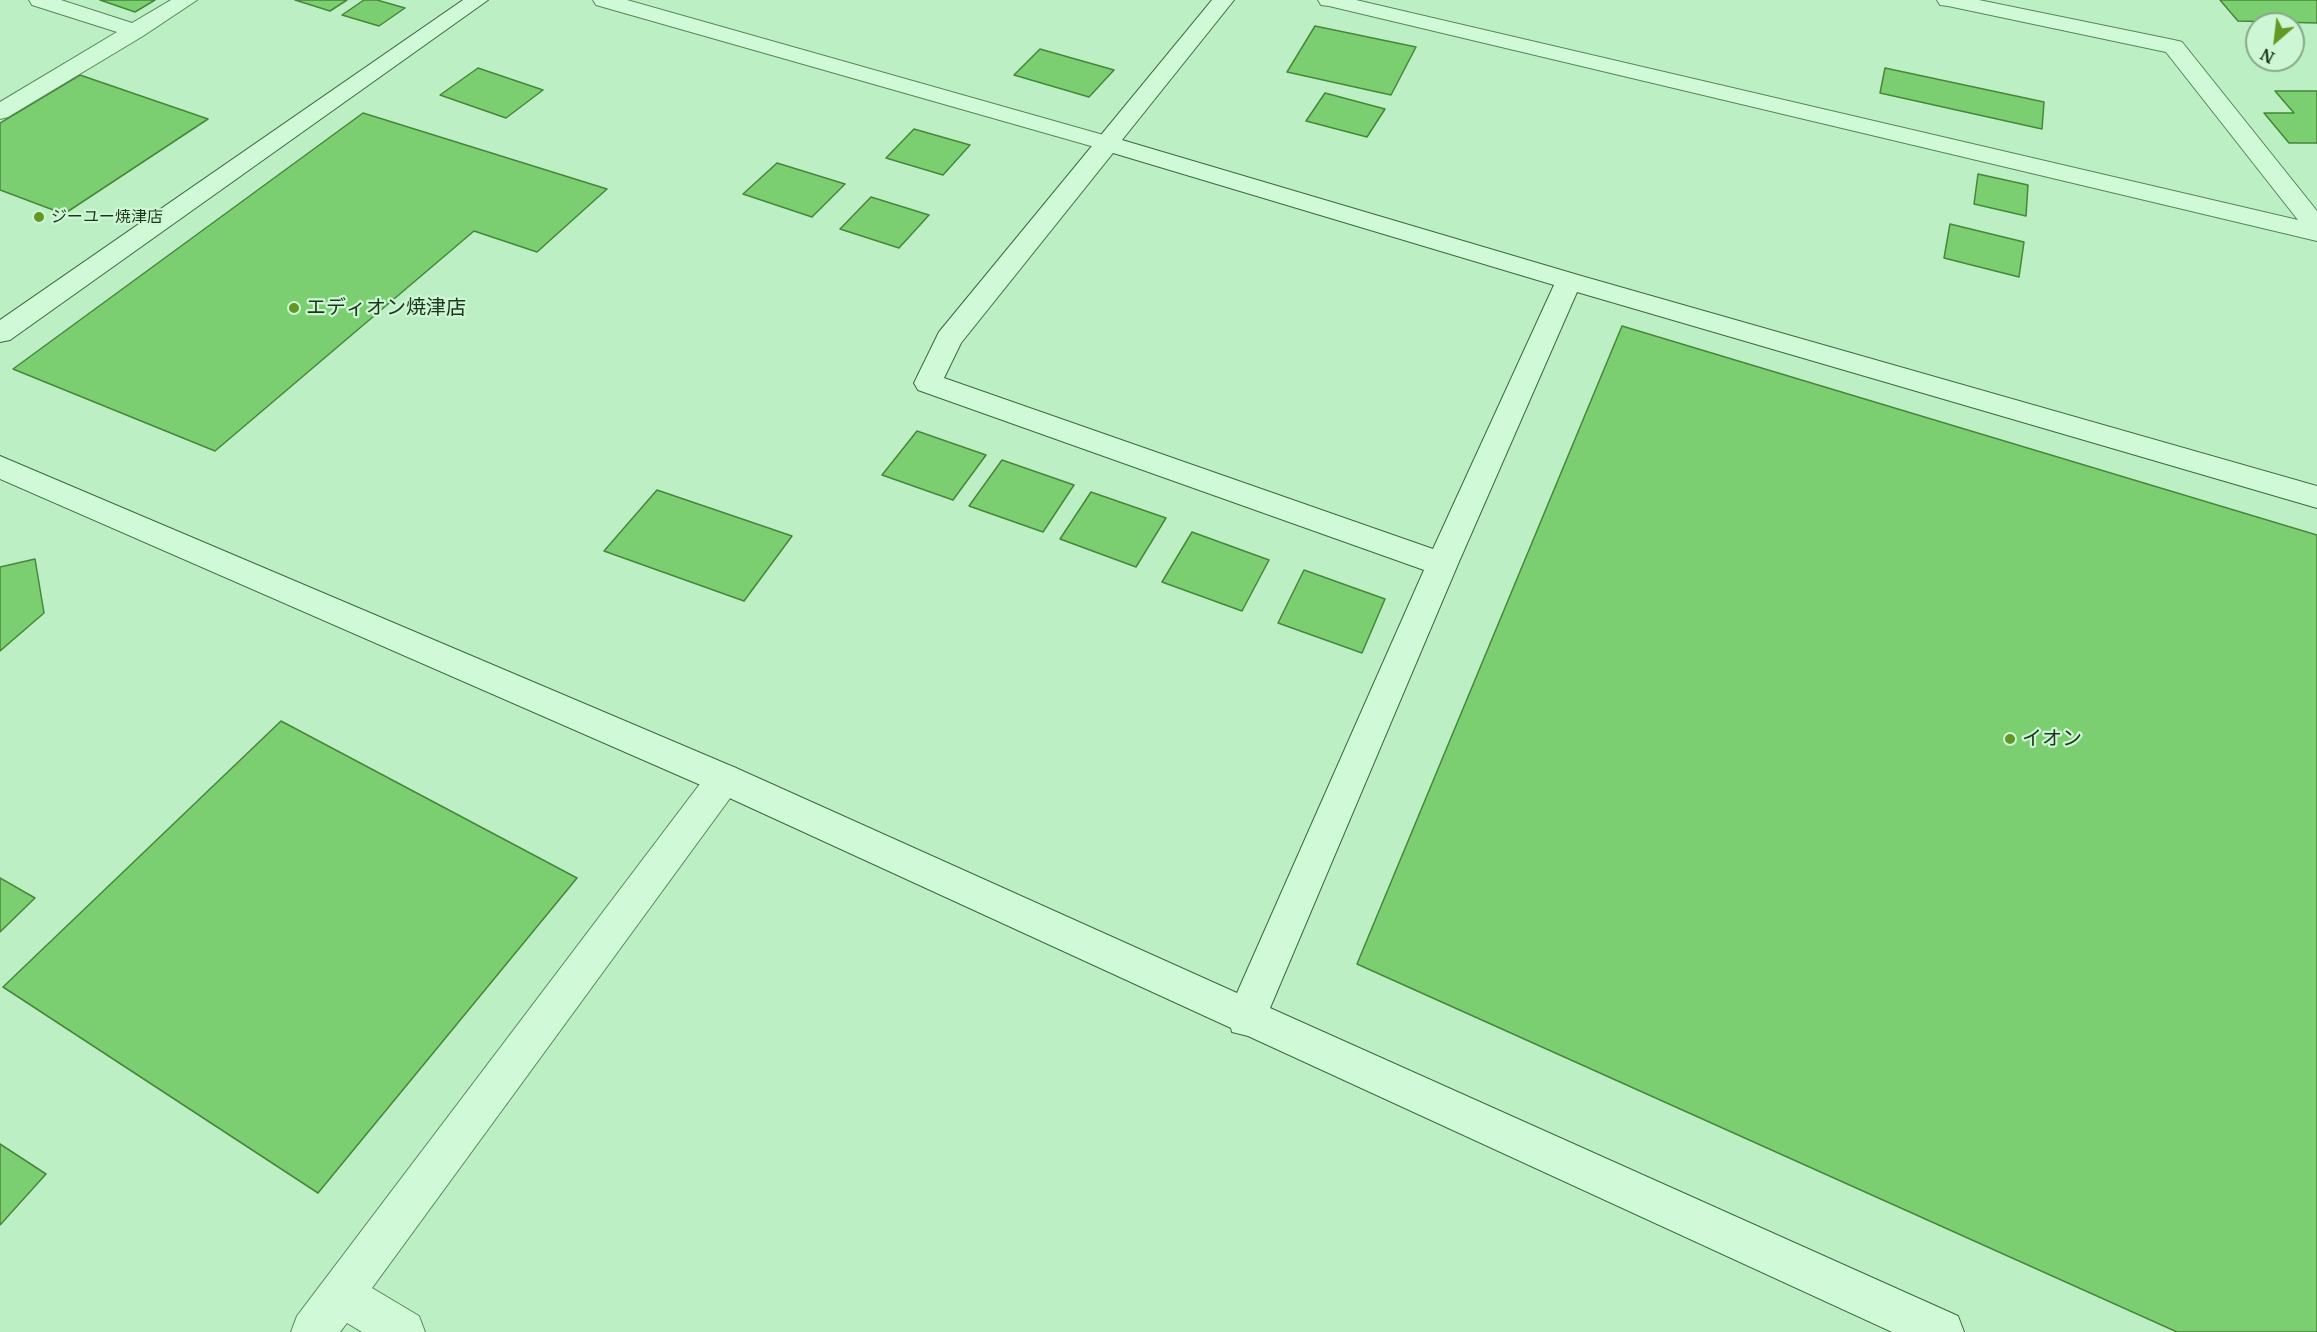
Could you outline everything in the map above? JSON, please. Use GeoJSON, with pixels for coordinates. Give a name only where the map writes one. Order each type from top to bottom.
{"type":"FeatureCollection","features":[{"type":"Feature","properties":{"kind":"street"},"geometry":{"type":"LineString","coordinates":[[40,0],[135,31]]}},
{"type":"Feature","properties":{"kind":"street"},"geometry":{"type":"LineString","coordinates":[[0,112],[186,0]]}},
{"type":"Feature","properties":{"kind":"street"},"geometry":{"type":"LineString","coordinates":[[0,333],[477,0]]}},
{"type":"Feature","properties":{"kind":"street"},"geometry":{"type":"LineString","coordinates":[[604,0],[1106,143],[1569,281],[2317,497]]}},
{"type":"Feature","properties":{"kind":"street"},"geometry":{"type":"LineString","coordinates":[[1223,0],[949,339],[928,383],[1442,564]]}},
{"type":"Feature","properties":{"kind":"street"},"geometry":{"type":"LineString","coordinates":[[1329,0],[2317,233]]}},
{"type":"Feature","properties":{"kind":"street"},"geometry":{"type":"LineString","coordinates":[[1948,0],[2175,47],[2317,228]]}},
{"type":"Feature","properties":{"kind":"street"},"geometry":{"type":"LineString","coordinates":[[1246,1018],[1442,564],[1569,281]]}},
{"type":"Feature","properties":{"kind":"street"},"geometry":{"type":"LineString","coordinates":[[0,466],[724,779],[1246,1018],[1942,1332]]}},
{"type":"Feature","properties":{"kind":"street"},"geometry":{"type":"LineString","coordinates":[[313,1332],[724,779]]}},
{"type":"Feature","properties":{"kind":"street"},"geometry":{"type":"LineString","coordinates":[[341,1294],[403,1332]]}},
{"type":"Feature","properties":{"kind":"building"},"geometry":{"type":"Polygon","coordinates":[[[100,0],[155,0],[135,12],[100,0]]]}},
{"type":"Feature","properties":{"kind":"building"},"geometry":{"type":"Polygon","coordinates":[[[295,0],[347,0],[330,11],[295,0]]]}},
{"type":"Feature","properties":{"kind":"building"},"geometry":{"type":"Polygon","coordinates":[[[364,0],[377,0],[405,8],[379,26],[342,15],[364,0]]]}},
{"type":"Feature","properties":{"kind":"building"},"geometry":{"type":"Polygon","coordinates":[[[2220,0],[2317,0],[2317,23],[2305,23],[2305,12],[2245,12],[2245,21],[2238,21],[2220,0]]]}},
{"type":"Feature","properties":{"kind":"building"},"geometry":{"type":"Polygon","coordinates":[[[1315,26],[1416,47],[1391,95],[1287,72],[1315,26]]]}},
{"type":"Feature","properties":{"kind":"building"},"geometry":{"type":"Polygon","coordinates":[[[1040,49],[1114,70],[1089,97],[1014,75],[1040,49]]]}},
{"type":"Feature","properties":{"kind":"building"},"geometry":{"type":"Polygon","coordinates":[[[478,68],[543,90],[506,118],[440,95],[478,68]]]}},
{"type":"Feature","properties":{"kind":"building"},"geometry":{"type":"Polygon","coordinates":[[[1885,68],[2044,102],[2042,129],[1880,93],[1885,68]]]}},
{"type":"Feature","properties":{"kind":"building"},"geometry":{"type":"Polygon","coordinates":[[[80,75],[208,119],[64,214],[0,190],[0,123],[80,75]]]}},
{"type":"Feature","properties":{"kind":"building"},"geometry":{"type":"Polygon","coordinates":[[[2275,91],[2317,91],[2317,143],[2289,143],[2264,113],[2294,113],[2275,91]]]}},
{"type":"Feature","properties":{"kind":"building"},"geometry":{"type":"Polygon","coordinates":[[[1325,93],[1385,109],[1367,137],[1306,121],[1325,93]]]}},
{"type":"Feature","properties":{"kind":"building"},"geometry":{"type":"Polygon","coordinates":[[[363,113],[607,189],[537,252],[474,231],[215,451],[13,369],[363,113]]]}},
{"type":"Feature","properties":{"kind":"building"},"geometry":{"type":"Polygon","coordinates":[[[914,129],[970,145],[943,175],[886,158],[914,129]]]}},
{"type":"Feature","properties":{"kind":"building"},"geometry":{"type":"Polygon","coordinates":[[[777,163],[845,184],[812,217],[743,194],[777,163]]]}},
{"type":"Feature","properties":{"kind":"building"},"geometry":{"type":"Polygon","coordinates":[[[1978,174],[2028,185],[2026,216],[1974,204],[1978,174]]]}},
{"type":"Feature","properties":{"kind":"building"},"geometry":{"type":"Polygon","coordinates":[[[871,197],[929,215],[899,248],[840,229],[871,197]]]}},
{"type":"Feature","properties":{"kind":"building"},"geometry":{"type":"Polygon","coordinates":[[[1950,224],[2024,242],[2019,277],[1944,258],[1950,224]]]}},
{"type":"Feature","properties":{"kind":"building"},"geometry":{"type":"Polygon","coordinates":[[[1622,326],[2317,535],[2317,1332],[2177,1332],[1357,964],[1622,326]]]}},
{"type":"Feature","properties":{"kind":"building"},"geometry":{"type":"Polygon","coordinates":[[[917,431],[986,455],[953,500],[882,475],[917,431]]]}},
{"type":"Feature","properties":{"kind":"building"},"geometry":{"type":"Polygon","coordinates":[[[1002,460],[1074,485],[1043,532],[969,506],[1002,460]]]}},
{"type":"Feature","properties":{"kind":"building"},"geometry":{"type":"Polygon","coordinates":[[[657,490],[792,536],[744,601],[604,551],[657,490]]]}},
{"type":"Feature","properties":{"kind":"building"},"geometry":{"type":"Polygon","coordinates":[[[1091,492],[1166,518],[1136,567],[1060,539],[1091,492]]]}},
{"type":"Feature","properties":{"kind":"building"},"geometry":{"type":"Polygon","coordinates":[[[1192,532],[1269,560],[1242,611],[1162,582],[1192,532]]]}},
{"type":"Feature","properties":{"kind":"building"},"geometry":{"type":"Polygon","coordinates":[[[35,559],[44,613],[0,651],[0,567],[35,559]]]}},
{"type":"Feature","properties":{"kind":"building"},"geometry":{"type":"Polygon","coordinates":[[[1304,570],[1385,599],[1362,653],[1278,623],[1304,570]]]}},
{"type":"Feature","properties":{"kind":"building"},"geometry":{"type":"Polygon","coordinates":[[[281,721],[577,878],[318,1193],[3,987],[281,721]]]}},
{"type":"Feature","properties":{"kind":"building"},"geometry":{"type":"Polygon","coordinates":[[[0,878],[35,898],[0,932],[0,878]]]}},
{"type":"Feature","properties":{"kind":"building"},"geometry":{"type":"Polygon","coordinates":[[[0,1144],[46,1174],[0,1225],[0,1144]]]}},
{"type":"Feature","properties":{"kind":"place","name":"ジーユー焼津店"},"geometry":{"type":"Point","coordinates":[39,217]}},
{"type":"Feature","properties":{"kind":"place","name":"エディオン焼津店"},"geometry":{"type":"Point","coordinates":[294,308]}},
{"type":"Feature","properties":{"kind":"place","name":"イオン"},"geometry":{"type":"Point","coordinates":[2010,739]}}]}
